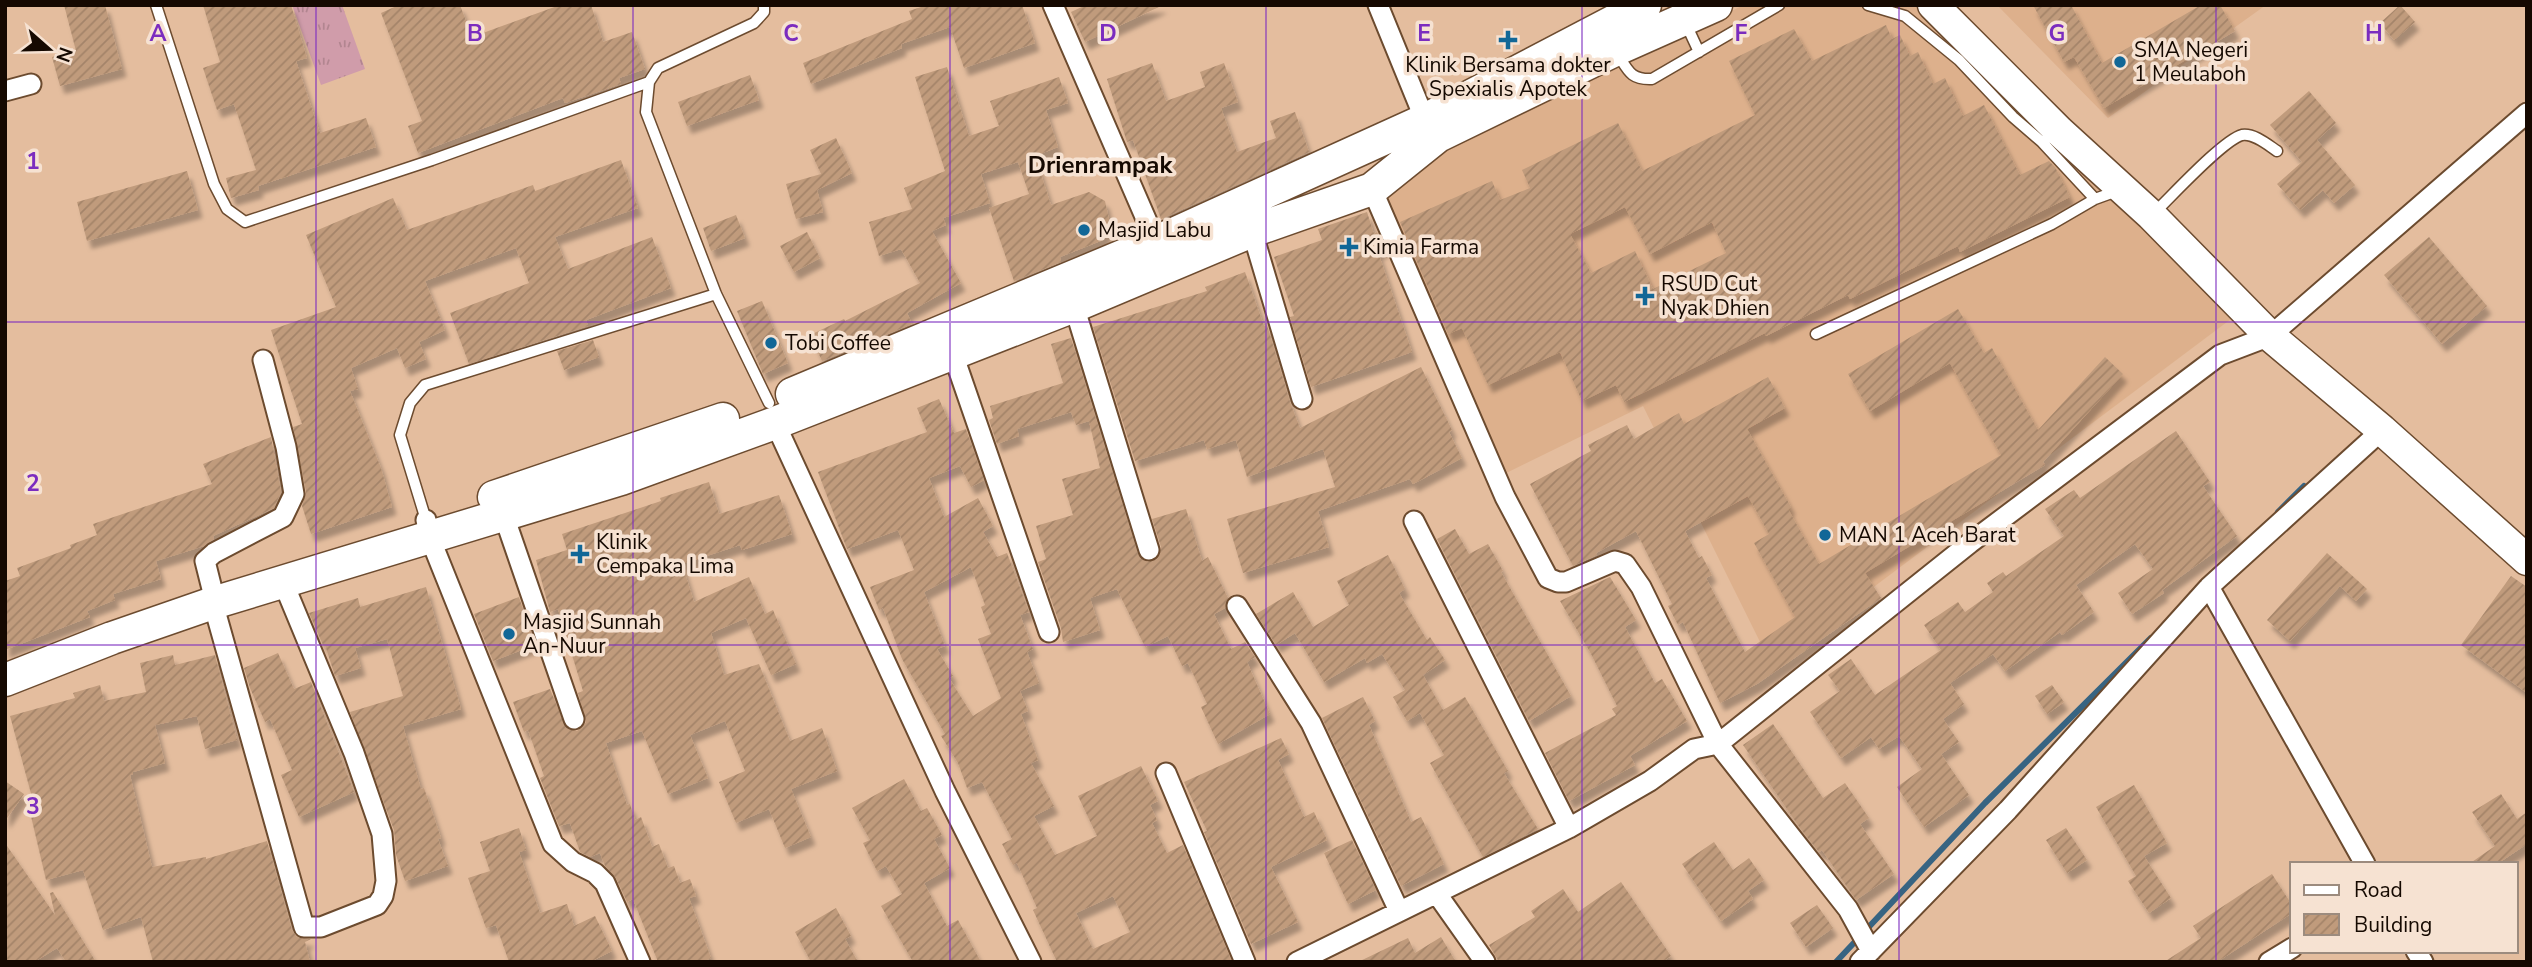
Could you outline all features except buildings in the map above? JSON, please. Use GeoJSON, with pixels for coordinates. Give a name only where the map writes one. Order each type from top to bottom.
{"type":"FeatureCollection","features":[{"type":"Feature","properties":{"kind":"highway"},"geometry":{"type":"LineString","coordinates":[[5,661],[88,630],[213,596],[428,529],[953,354],[1252,231],[1372,189],[1438,136],[1607,40],[1645,5]]}},
{"type":"Feature","properties":{"kind":"highway"},"geometry":{"type":"LineString","coordinates":[[5,680],[213,596],[283,582],[428,529],[440,532],[504,516],[621,479],[1607,40],[1684,20],[1716,5]]}},
{"type":"Feature","properties":{"kind":"main road"},"geometry":{"type":"LineString","coordinates":[[1933,5],[2050,136],[2108,194],[2151,215],[2270,336],[2382,430],[2527,560]]}},
{"type":"Feature","properties":{"kind":"street"},"geometry":{"type":"LineString","coordinates":[[1053,5],[1156,243]]}},
{"type":"Feature","properties":{"kind":"street"},"geometry":{"type":"LineString","coordinates":[[1378,5],[1425,120]]}},
{"type":"Feature","properties":{"kind":"street"},"geometry":{"type":"LineString","coordinates":[[5,91],[31,84]]}},
{"type":"Feature","properties":{"kind":"street"},"geometry":{"type":"LineString","coordinates":[[1297,962],[1569,828],[1650,781],[1694,749],[1718,744],[1970,543],[2220,355],[2270,336],[2527,113]]}},
{"type":"Feature","properties":{"kind":"street"},"geometry":{"type":"LineString","coordinates":[[1372,189],[1505,497],[1548,578],[1566,582],[1615,561],[1625,564],[1641,587],[1718,744],[1848,909],[1859,927],[1866,956]]}},
{"type":"Feature","properties":{"kind":"street"},"geometry":{"type":"LineString","coordinates":[[1252,231],[1302,399]]}},
{"type":"Feature","properties":{"kind":"street"},"geometry":{"type":"LineString","coordinates":[[1074,306],[1149,550]]}},
{"type":"Feature","properties":{"kind":"street"},"geometry":{"type":"LineString","coordinates":[[953,354],[1049,632]]}},
{"type":"Feature","properties":{"kind":"street"},"geometry":{"type":"LineString","coordinates":[[262,360],[286,447],[294,494],[284,517],[205,561],[304,927],[321,927],[377,905],[383,896],[386,881],[382,834],[354,753],[283,582]]}},
{"type":"Feature","properties":{"kind":"street"},"geometry":{"type":"LineString","coordinates":[[772,413],[945,791],[1031,962]]}},
{"type":"Feature","properties":{"kind":"street"},"geometry":{"type":"LineString","coordinates":[[1866,956],[2008,810],[2208,587],[2382,430]]}},
{"type":"Feature","properties":{"kind":"street"},"geometry":{"type":"LineString","coordinates":[[504,516],[574,719]]}},
{"type":"Feature","properties":{"kind":"street"},"geometry":{"type":"LineString","coordinates":[[1414,521],[1569,828]]}},
{"type":"Feature","properties":{"kind":"street"},"geometry":{"type":"LineString","coordinates":[[428,529],[553,844],[573,862],[595,873],[605,883],[640,962]]}},
{"type":"Feature","properties":{"kind":"street"},"geometry":{"type":"LineString","coordinates":[[2208,587],[2364,862]]}},
{"type":"Feature","properties":{"kind":"street"},"geometry":{"type":"LineString","coordinates":[[1237,606],[1311,723],[1399,911]]}},
{"type":"Feature","properties":{"kind":"street"},"geometry":{"type":"LineString","coordinates":[[1166,773],[1245,962]]}},
{"type":"Feature","properties":{"kind":"street"},"geometry":{"type":"LineString","coordinates":[[1437,894],[1485,962]]}},
{"type":"Feature","properties":{"kind":"street"},"geometry":{"type":"LineString","coordinates":[[2269,962],[2290,949]]}},
{"type":"Feature","properties":{"kind":"lane"},"geometry":{"type":"LineString","coordinates":[[156,5],[214,184],[227,209],[244,222],[432,160],[649,82]]}},
{"type":"Feature","properties":{"kind":"lane"},"geometry":{"type":"LineString","coordinates":[[764,5],[764,12],[754,23],[658,68],[649,82],[646,112],[716,294],[772,413]]}},
{"type":"Feature","properties":{"kind":"lane"},"geometry":{"type":"LineString","coordinates":[[1607,40],[1630,74],[1639,79],[1652,79],[1779,5]]}},
{"type":"Feature","properties":{"kind":"lane"},"geometry":{"type":"LineString","coordinates":[[1868,5],[1905,16],[1959,60],[2013,117],[2050,136]]}},
{"type":"Feature","properties":{"kind":"lane"},"geometry":{"type":"LineString","coordinates":[[1684,20],[1699,52]]}},
{"type":"Feature","properties":{"kind":"lane"},"geometry":{"type":"LineString","coordinates":[[2151,215],[2227,144],[2243,135],[2255,137],[2277,151]]}},
{"type":"Feature","properties":{"kind":"lane"},"geometry":{"type":"LineString","coordinates":[[1816,334],[2052,224],[2108,194]]}},
{"type":"Feature","properties":{"kind":"lane"},"geometry":{"type":"LineString","coordinates":[[428,529],[400,435],[410,403],[425,385],[716,294]]}},
{"type":"Feature","properties":{"kind":"shaded area","name":"RSUD Cut Nyak Dhien"},"geometry":{"type":"Polygon","coordinates":[[[1744,5],[1926,5],[2239,313],[1771,664],[1643,406],[1490,481],[1368,187],[1744,5]]]}},
{"type":"Feature","properties":{"kind":"shaded area","name":"SMA Negeri 1 Meulaboh"},"geometry":{"type":"Polygon","coordinates":[[[1997,5],[2266,5],[2108,118],[1997,5]]]}},
{"type":"Feature","properties":{"kind":"green space"},"geometry":{"type":"Polygon","coordinates":[[[292,5],[342,5],[365,69],[321,85],[292,5]]]}},
{"type":"Feature","properties":{"kind":"waterway"},"geometry":{"type":"LineString","coordinates":[[2278,512],[2304,486]]}},
{"type":"Feature","properties":{"kind":"waterway"},"geometry":{"type":"LineString","coordinates":[[1836,962],[1985,803],[2151,638]]}},
{"type":"Feature","properties":{"kind":"place","name":"Klinik Bersama dokter Spexialis Apotek"},"geometry":{"type":"Point","coordinates":[1508,40]}},
{"type":"Feature","properties":{"kind":"place","name":"SMA Negeri 1 Meulaboh"},"geometry":{"type":"Point","coordinates":[2120,62]}},
{"type":"Feature","properties":{"kind":"place","name":"Masjid Labu"},"geometry":{"type":"Point","coordinates":[1084,230]}},
{"type":"Feature","properties":{"kind":"place","name":"Kimia Farma"},"geometry":{"type":"Point","coordinates":[1349,247]}},
{"type":"Feature","properties":{"kind":"place","name":"RSUD Cut Nyak Dhien"},"geometry":{"type":"Point","coordinates":[1645,296]}},
{"type":"Feature","properties":{"kind":"place","name":"Tobi Coffee"},"geometry":{"type":"Point","coordinates":[771,343]}},
{"type":"Feature","properties":{"kind":"place","name":"MAN 1 Aceh Barat"},"geometry":{"type":"Point","coordinates":[1825,535]}},
{"type":"Feature","properties":{"kind":"place","name":"Klinik Cempaka Lima"},"geometry":{"type":"Point","coordinates":[580,554]}},
{"type":"Feature","properties":{"kind":"place","name":"Masjid Sunnah An-Nuur"},"geometry":{"type":"Point","coordinates":[509,634]}},
{"type":"Feature","properties":{"kind":"district","name":"Drienrampak"},"geometry":{"type":"Point","coordinates":[1100,165]}}]}
